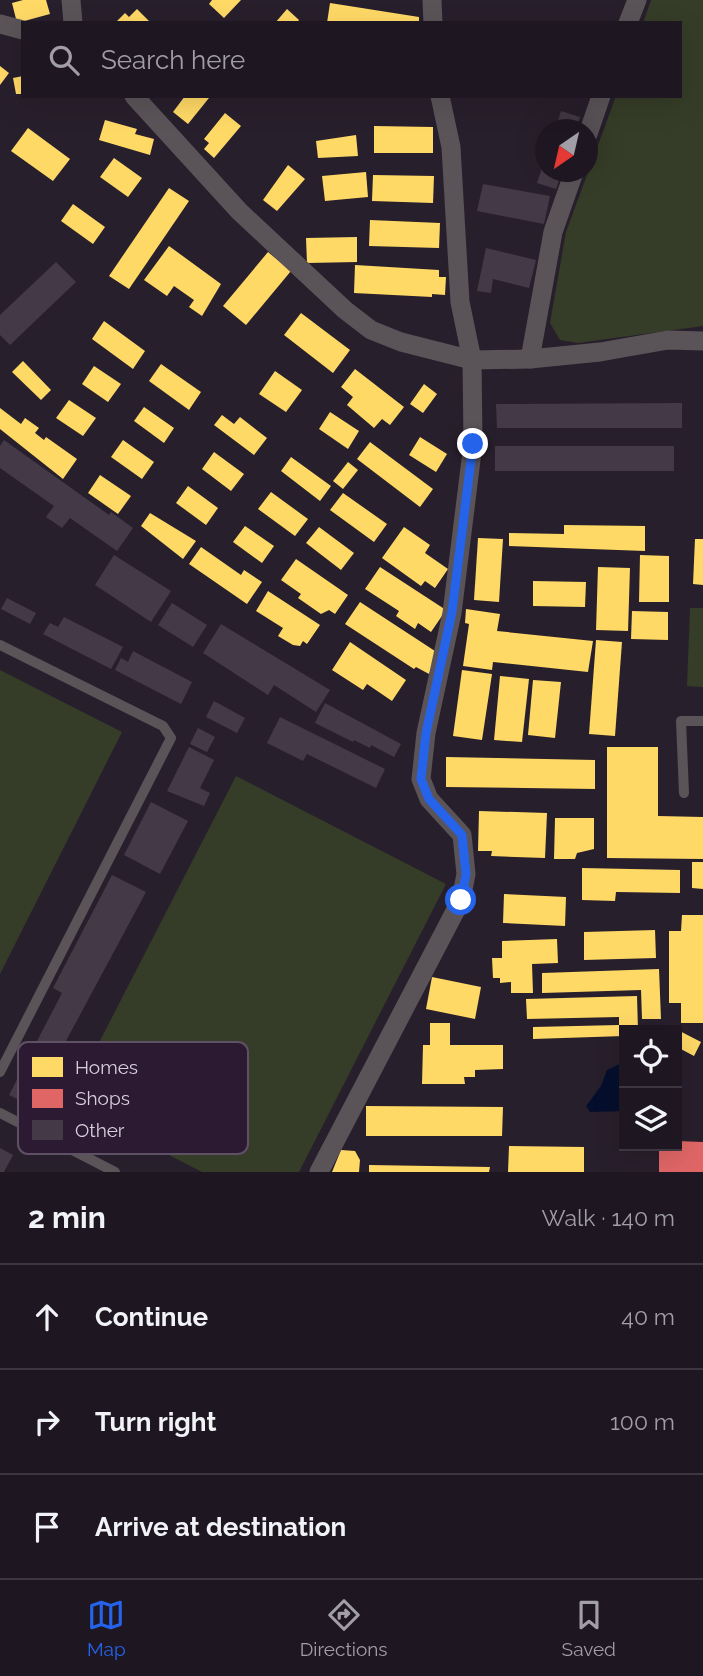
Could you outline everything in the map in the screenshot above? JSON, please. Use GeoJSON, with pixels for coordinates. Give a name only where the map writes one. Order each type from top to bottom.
{"type":"FeatureCollection","features":[{"type":"Feature","properties":{"kind":"street"},"geometry":{"type":"LineString","coordinates":[[71,0],[73,21]]}},
{"type":"Feature","properties":{"kind":"street"},"geometry":{"type":"LineString","coordinates":[[432,0],[433,21]]}},
{"type":"Feature","properties":{"kind":"street"},"geometry":{"type":"LineString","coordinates":[[629,21],[637,0]]}},
{"type":"Feature","properties":{"kind":"street"},"geometry":{"type":"LineString","coordinates":[[0,24],[21,29]]}},
{"type":"Feature","properties":{"kind":"street"},"geometry":{"type":"LineString","coordinates":[[136,98],[239,211],[345,310],[371,330],[401,342],[472,360],[530,359],[600,352],[668,340],[703,341]]}},
{"type":"Feature","properties":{"kind":"street"},"geometry":{"type":"LineString","coordinates":[[319,1172],[461,900],[466,874],[462,835],[429,799],[421,779],[426,733],[452,612],[473,444],[472,360],[460,302],[451,147],[440,98]]}},
{"type":"Feature","properties":{"kind":"street"},"geometry":{"type":"LineString","coordinates":[[593,119],[600,98]]}},
{"type":"Feature","properties":{"kind":"street"},"geometry":{"type":"LineString","coordinates":[[530,359],[553,232],[570,182]]}},
{"type":"Feature","properties":{"kind":"lane"},"geometry":{"type":"LineString","coordinates":[[0,645],[163,726],[171,738],[0,1072]]}},
{"type":"Feature","properties":{"kind":"lane"},"geometry":{"type":"LineString","coordinates":[[684,793],[681,721],[703,721]]}},
{"type":"Feature","properties":{"kind":"lane"},"geometry":{"type":"LineString","coordinates":[[0,1113],[18,1122]]}},
{"type":"Feature","properties":{"kind":"lane"},"geometry":{"type":"LineString","coordinates":[[81,1154],[116,1172]]}},
{"type":"Feature","properties":{"kind":"green space"},"geometry":{"type":"Polygon","coordinates":[[[651,0],[703,0],[703,326],[578,343],[560,340],[550,323],[566,232],[584,182],[598,182],[598,145],[615,98],[682,98],[682,21],[644,21],[651,0]]]}},
{"type":"Feature","properties":{"kind":"green space"},"geometry":{"type":"Polygon","coordinates":[[[690,608],[703,608],[703,687],[687,686],[690,608]]]}},
{"type":"Feature","properties":{"kind":"green space"},"geometry":{"type":"Polygon","coordinates":[[[0,670],[122,732],[0,974],[0,670]]]}},
{"type":"Feature","properties":{"kind":"green space"},"geometry":{"type":"Polygon","coordinates":[[[236,776],[446,884],[299,1172],[202,1172],[167,1154],[248,1154],[248,1042],[99,1042],[236,776]]]}},
{"type":"Feature","properties":{"kind":"water"},"geometry":{"type":"Polygon","coordinates":[[[619,1064],[619,1111],[590,1112],[586,1106],[601,1086],[607,1070],[619,1064]]]}},
{"type":"Feature","properties":{"kind":"building: Homes"},"geometry":{"type":"Polygon","coordinates":[[[46,0],[50,14],[17,23],[12,3],[46,0]]]}},
{"type":"Feature","properties":{"kind":"building: Homes"},"geometry":{"type":"Polygon","coordinates":[[[212,0],[241,0],[224,18],[209,4],[212,0]]]}},
{"type":"Feature","properties":{"kind":"building: Homes"},"geometry":{"type":"Polygon","coordinates":[[[330,3],[419,17],[419,21],[327,21],[330,3]]]}},
{"type":"Feature","properties":{"kind":"building: Homes"},"geometry":{"type":"Polygon","coordinates":[[[137,9],[149,21],[117,21],[125,13],[129,17],[137,9]]]}},
{"type":"Feature","properties":{"kind":"building: Homes"},"geometry":{"type":"Polygon","coordinates":[[[287,9],[299,20],[298,21],[277,21],[287,9]]]}},
{"type":"Feature","properties":{"kind":"building: Homes"},"geometry":{"type":"Polygon","coordinates":[[[0,66],[9,73],[0,85],[0,66]]]}},
{"type":"Feature","properties":{"kind":"building: Homes"},"geometry":{"type":"Polygon","coordinates":[[[21,76],[21,94],[16,94],[13,78],[21,76]]]}},
{"type":"Feature","properties":{"kind":"building: Homes"},"geometry":{"type":"Polygon","coordinates":[[[184,98],[209,98],[188,124],[173,112],[184,98]]]}},
{"type":"Feature","properties":{"kind":"building: Homes"},"geometry":{"type":"Polygon","coordinates":[[[225,113],[241,126],[214,158],[204,149],[209,143],[204,139],[225,113]]]}},
{"type":"Feature","properties":{"kind":"building: Homes"},"geometry":{"type":"Polygon","coordinates":[[[105,120],[137,129],[135,134],[154,139],[150,155],[99,140],[105,120]]]}},
{"type":"Feature","properties":{"kind":"building: Homes"},"geometry":{"type":"Polygon","coordinates":[[[374,126],[433,127],[433,153],[374,153],[374,126]]]}},
{"type":"Feature","properties":{"kind":"building: Homes"},"geometry":{"type":"Polygon","coordinates":[[[28,128],[70,159],[53,181],[11,151],[28,128]]]}},
{"type":"Feature","properties":{"kind":"building: Homes"},"geometry":{"type":"Polygon","coordinates":[[[356,135],[358,156],[318,158],[316,141],[356,135]]]}},
{"type":"Feature","properties":{"kind":"building: Homes"},"geometry":{"type":"Polygon","coordinates":[[[114,158],[142,178],[128,197],[100,177],[114,158]]]}},
{"type":"Feature","properties":{"kind":"building: Homes"},"geometry":{"type":"Polygon","coordinates":[[[288,165],[305,179],[277,211],[263,200],[288,165]]]}},
{"type":"Feature","properties":{"kind":"building: Homes"},"geometry":{"type":"Polygon","coordinates":[[[366,172],[368,197],[325,201],[322,176],[366,172]]]}},
{"type":"Feature","properties":{"kind":"building: Homes"},"geometry":{"type":"Polygon","coordinates":[[[373,175],[434,176],[433,203],[372,201],[373,175]]]}},
{"type":"Feature","properties":{"kind":"building: Homes"},"geometry":{"type":"Polygon","coordinates":[[[169,188],[189,201],[129,289],[109,276],[169,188]]]}},
{"type":"Feature","properties":{"kind":"building: Homes"},"geometry":{"type":"Polygon","coordinates":[[[73,204],[105,227],[93,244],[61,221],[73,204]]]}},
{"type":"Feature","properties":{"kind":"building: Homes"},"geometry":{"type":"Polygon","coordinates":[[[370,220],[440,223],[439,248],[369,246],[370,220]]]}},
{"type":"Feature","properties":{"kind":"building: Homes"},"geometry":{"type":"Polygon","coordinates":[[[357,237],[357,262],[307,263],[306,238],[357,237]]]}},
{"type":"Feature","properties":{"kind":"building: Homes"},"geometry":{"type":"Polygon","coordinates":[[[169,246],[221,284],[202,316],[189,307],[194,300],[174,286],[167,296],[144,280],[169,246]]]}},
{"type":"Feature","properties":{"kind":"building: Homes"},"geometry":{"type":"Polygon","coordinates":[[[268,252],[291,271],[246,325],[223,306],[268,252]]]}},
{"type":"Feature","properties":{"kind":"building: Homes"},"geometry":{"type":"Polygon","coordinates":[[[355,265],[439,270],[439,277],[446,277],[445,295],[432,294],[432,297],[354,293],[355,265]]]}},
{"type":"Feature","properties":{"kind":"building: Homes"},"geometry":{"type":"Polygon","coordinates":[[[301,313],[350,350],[333,373],[284,335],[301,313]]]}},
{"type":"Feature","properties":{"kind":"building: Homes"},"geometry":{"type":"Polygon","coordinates":[[[104,321],[145,351],[133,369],[92,339],[104,321]]]}},
{"type":"Feature","properties":{"kind":"building: Homes"},"geometry":{"type":"Polygon","coordinates":[[[23,361],[51,390],[41,400],[12,372],[23,361]]]}},
{"type":"Feature","properties":{"kind":"building: Homes"},"geometry":{"type":"Polygon","coordinates":[[[161,364],[201,392],[189,410],[149,381],[161,364]]]}},
{"type":"Feature","properties":{"kind":"building: Homes"},"geometry":{"type":"Polygon","coordinates":[[[94,366],[121,384],[108,402],[82,384],[94,366]]]}},
{"type":"Feature","properties":{"kind":"building: Homes"},"geometry":{"type":"Polygon","coordinates":[[[355,369],[404,407],[390,425],[382,419],[374,428],[347,405],[353,397],[341,387],[355,369]]]}},
{"type":"Feature","properties":{"kind":"building: Homes"},"geometry":{"type":"Polygon","coordinates":[[[275,371],[302,390],[286,412],[259,394],[275,371]]]}},
{"type":"Feature","properties":{"kind":"building: Homes"},"geometry":{"type":"Polygon","coordinates":[[[424,384],[437,394],[423,413],[410,404],[424,384]]]}},
{"type":"Feature","properties":{"kind":"building: Homes"},"geometry":{"type":"Polygon","coordinates":[[[69,400],[96,418],[83,436],[56,418],[69,400]]]}},
{"type":"Feature","properties":{"kind":"building: Homes"},"geometry":{"type":"Polygon","coordinates":[[[144,407],[174,428],[164,443],[134,421],[144,407]]]}},
{"type":"Feature","properties":{"kind":"building: Homes"},"geometry":{"type":"Polygon","coordinates":[[[0,408],[21,424],[25,418],[39,428],[35,433],[44,440],[46,437],[77,459],[63,479],[0,429],[0,408]]]}},
{"type":"Feature","properties":{"kind":"building: Homes"},"geometry":{"type":"Polygon","coordinates":[[[330,412],[359,431],[348,449],[319,429],[330,412]]]}},
{"type":"Feature","properties":{"kind":"building: Homes"},"geometry":{"type":"Polygon","coordinates":[[[222,415],[234,424],[240,417],[267,438],[254,455],[214,425],[222,415]]]}},
{"type":"Feature","properties":{"kind":"building: Homes"},"geometry":{"type":"Polygon","coordinates":[[[420,437],[447,454],[436,472],[409,455],[420,437]]]}},
{"type":"Feature","properties":{"kind":"building: Homes"},"geometry":{"type":"Polygon","coordinates":[[[123,440],[154,462],[142,479],[111,457],[123,440]]]}},
{"type":"Feature","properties":{"kind":"building: Homes"},"geometry":{"type":"Polygon","coordinates":[[[370,442],[433,489],[420,507],[357,459],[370,442]]]}},
{"type":"Feature","properties":{"kind":"building: Homes"},"geometry":{"type":"Polygon","coordinates":[[[214,452],[244,474],[231,491],[202,469],[214,452]]]}},
{"type":"Feature","properties":{"kind":"building: Homes"},"geometry":{"type":"Polygon","coordinates":[[[291,457],[331,486],[320,501],[281,471],[291,457]]]}},
{"type":"Feature","properties":{"kind":"building: Homes"},"geometry":{"type":"Polygon","coordinates":[[[348,462],[358,470],[343,489],[333,481],[348,462]]]}},
{"type":"Feature","properties":{"kind":"building: Homes"},"geometry":{"type":"Polygon","coordinates":[[[100,475],[131,496],[118,514],[88,493],[100,475]]]}},
{"type":"Feature","properties":{"kind":"building: Homes"},"geometry":{"type":"Polygon","coordinates":[[[188,486],[218,508],[206,525],[176,503],[188,486]]]}},
{"type":"Feature","properties":{"kind":"building: Homes"},"geometry":{"type":"Polygon","coordinates":[[[271,492],[308,519],[295,536],[258,509],[271,492]]]}},
{"type":"Feature","properties":{"kind":"building: Homes"},"geometry":{"type":"Polygon","coordinates":[[[343,493],[387,524],[374,542],[330,510],[343,493]]]}},
{"type":"Feature","properties":{"kind":"building: Homes"},"geometry":{"type":"Polygon","coordinates":[[[150,513],[196,541],[183,559],[141,526],[150,513]]]}},
{"type":"Feature","properties":{"kind":"building: Homes"},"geometry":{"type":"Polygon","coordinates":[[[564,525],[645,526],[645,551],[509,546],[509,533],[564,534],[564,525]]]}},
{"type":"Feature","properties":{"kind":"building: Homes"},"geometry":{"type":"Polygon","coordinates":[[[245,526],[274,546],[262,563],[233,542],[245,526]]]}},
{"type":"Feature","properties":{"kind":"building: Homes"},"geometry":{"type":"Polygon","coordinates":[[[319,527],[354,553],[341,570],[306,543],[319,527]]]}},
{"type":"Feature","properties":{"kind":"building: Homes"},"geometry":{"type":"Polygon","coordinates":[[[404,527],[430,545],[425,553],[448,569],[435,588],[425,581],[421,586],[382,558],[404,527]]]}},
{"type":"Feature","properties":{"kind":"building: Homes"},"geometry":{"type":"Polygon","coordinates":[[[478,538],[503,539],[499,602],[474,600],[478,538]]]}},
{"type":"Feature","properties":{"kind":"building: Homes"},"geometry":{"type":"Polygon","coordinates":[[[695,539],[703,539],[703,585],[693,584],[695,539]]]}},
{"type":"Feature","properties":{"kind":"building: Homes"},"geometry":{"type":"Polygon","coordinates":[[[201,547],[241,575],[244,570],[262,582],[247,604],[189,564],[201,547]]]}},
{"type":"Feature","properties":{"kind":"building: Homes"},"geometry":{"type":"Polygon","coordinates":[[[640,555],[669,556],[669,602],[639,602],[640,555]]]}},
{"type":"Feature","properties":{"kind":"building: Homes"},"geometry":{"type":"Polygon","coordinates":[[[296,559],[348,595],[335,614],[329,610],[321,614],[298,598],[301,594],[281,580],[296,559]]]}},
{"type":"Feature","properties":{"kind":"building: Homes"},"geometry":{"type":"Polygon","coordinates":[[[380,567],[446,610],[431,632],[418,623],[415,629],[396,616],[399,611],[365,589],[380,567]]]}},
{"type":"Feature","properties":{"kind":"building: Homes"},"geometry":{"type":"Polygon","coordinates":[[[598,567],[630,568],[628,631],[596,630],[598,567]]]}},
{"type":"Feature","properties":{"kind":"building: Homes"},"geometry":{"type":"Polygon","coordinates":[[[533,581],[586,582],[585,607],[533,606],[533,581]]]}},
{"type":"Feature","properties":{"kind":"building: Homes"},"geometry":{"type":"Polygon","coordinates":[[[268,591],[320,625],[307,644],[303,641],[300,646],[293,645],[278,636],[283,628],[256,611],[268,591]]]}},
{"type":"Feature","properties":{"kind":"building: Homes"},"geometry":{"type":"Polygon","coordinates":[[[360,602],[438,653],[429,674],[416,667],[414,669],[345,624],[360,602]]]}},
{"type":"Feature","properties":{"kind":"building: Homes"},"geometry":{"type":"Polygon","coordinates":[[[466,609],[500,614],[497,631],[593,641],[588,672],[493,662],[492,670],[463,666],[469,624],[465,623],[466,609]]]}},
{"type":"Feature","properties":{"kind":"building: Homes"},"geometry":{"type":"Polygon","coordinates":[[[632,611],[668,612],[668,640],[631,639],[632,611]]]}},
{"type":"Feature","properties":{"kind":"building: Homes"},"geometry":{"type":"Polygon","coordinates":[[[596,640],[622,642],[615,736],[589,734],[596,640]]]}},
{"type":"Feature","properties":{"kind":"building: Homes"},"geometry":{"type":"Polygon","coordinates":[[[350,642],[406,680],[392,701],[367,684],[363,690],[332,670],[350,642]]]}},
{"type":"Feature","properties":{"kind":"building: Homes"},"geometry":{"type":"Polygon","coordinates":[[[462,670],[492,674],[482,740],[453,736],[462,670]]]}},
{"type":"Feature","properties":{"kind":"building: Homes"},"geometry":{"type":"Polygon","coordinates":[[[500,676],[529,679],[522,742],[494,740],[500,676]]]}},
{"type":"Feature","properties":{"kind":"building: Homes"},"geometry":{"type":"Polygon","coordinates":[[[533,680],[561,682],[555,738],[528,735],[533,680]]]}},
{"type":"Feature","properties":{"kind":"building: Homes"},"geometry":{"type":"Polygon","coordinates":[[[607,747],[658,747],[658,816],[703,817],[703,859],[607,858],[607,747]]]}},
{"type":"Feature","properties":{"kind":"building: Homes"},"geometry":{"type":"Polygon","coordinates":[[[446,757],[595,760],[595,789],[446,787],[446,757]]]}},
{"type":"Feature","properties":{"kind":"building: Homes"},"geometry":{"type":"Polygon","coordinates":[[[479,811],[547,813],[545,858],[491,856],[492,851],[478,851],[479,811]]]}},
{"type":"Feature","properties":{"kind":"building: Homes"},"geometry":{"type":"Polygon","coordinates":[[[555,818],[594,818],[594,849],[577,853],[575,859],[554,859],[555,818]]]}},
{"type":"Feature","properties":{"kind":"building: Homes"},"geometry":{"type":"Polygon","coordinates":[[[692,862],[703,862],[703,889],[692,888],[692,862]]]}},
{"type":"Feature","properties":{"kind":"building: Homes"},"geometry":{"type":"Polygon","coordinates":[[[582,868],[680,870],[680,893],[616,892],[615,901],[582,900],[582,868]]]}},
{"type":"Feature","properties":{"kind":"building: Homes"},"geometry":{"type":"Polygon","coordinates":[[[504,894],[566,897],[565,926],[503,923],[504,894]]]}},
{"type":"Feature","properties":{"kind":"building: Homes"},"geometry":{"type":"Polygon","coordinates":[[[682,915],[703,915],[703,1023],[681,1023],[681,1003],[669,1003],[669,931],[681,931],[682,915]]]}},
{"type":"Feature","properties":{"kind":"building: Homes"},"geometry":{"type":"Polygon","coordinates":[[[655,930],[656,958],[584,960],[584,932],[655,930]]]}},
{"type":"Feature","properties":{"kind":"building: Homes"},"geometry":{"type":"Polygon","coordinates":[[[557,939],[558,963],[532,964],[533,993],[511,993],[511,982],[500,983],[500,978],[493,978],[492,958],[502,958],[502,941],[557,939]]]}},
{"type":"Feature","properties":{"kind":"building: Homes"},"geometry":{"type":"Polygon","coordinates":[[[659,969],[661,1019],[642,1019],[641,990],[542,993],[542,973],[659,969]]]}},
{"type":"Feature","properties":{"kind":"building: Homes"},"geometry":{"type":"Polygon","coordinates":[[[432,977],[481,987],[475,1019],[426,1009],[432,977]]]}},
{"type":"Feature","properties":{"kind":"building: Homes"},"geometry":{"type":"Polygon","coordinates":[[[637,996],[638,1025],[619,1025],[619,1017],[527,1019],[526,999],[637,996]]]}},
{"type":"Feature","properties":{"kind":"building: Homes"},"geometry":{"type":"Polygon","coordinates":[[[430,1023],[450,1023],[450,1045],[503,1045],[503,1069],[475,1070],[475,1077],[464,1077],[465,1084],[422,1084],[423,1045],[430,1045],[430,1023]]]}},
{"type":"Feature","properties":{"kind":"building: Homes"},"geometry":{"type":"Polygon","coordinates":[[[619,1025],[619,1036],[533,1039],[533,1027],[619,1025]]]}},
{"type":"Feature","properties":{"kind":"building: Homes"},"geometry":{"type":"Polygon","coordinates":[[[682,1032],[701,1042],[694,1056],[682,1050],[682,1032]]]}},
{"type":"Feature","properties":{"kind":"building: Homes"},"geometry":{"type":"Polygon","coordinates":[[[366,1106],[503,1107],[502,1136],[366,1136],[366,1106]]]}},
{"type":"Feature","properties":{"kind":"building: Homes"},"geometry":{"type":"Polygon","coordinates":[[[509,1146],[584,1147],[584,1172],[508,1172],[509,1146]]]}},
{"type":"Feature","properties":{"kind":"building: Homes"},"geometry":{"type":"Polygon","coordinates":[[[341,1150],[355,1151],[360,1160],[359,1172],[332,1172],[341,1150]]]}},
{"type":"Feature","properties":{"kind":"building: Homes"},"geometry":{"type":"Polygon","coordinates":[[[369,1165],[490,1167],[489,1172],[369,1172],[369,1165]]]}},
{"type":"Feature","properties":{"kind":"building: Shops"},"geometry":{"type":"Polygon","coordinates":[[[682,1141],[703,1142],[703,1172],[659,1172],[659,1151],[682,1151],[682,1141]]]}},
{"type":"Feature","properties":{"kind":"building: Other"},"geometry":{"type":"Polygon","coordinates":[[[561,111],[580,117],[579,119],[558,119],[561,111]]]}},
{"type":"Feature","properties":{"kind":"building: Other"},"geometry":{"type":"Polygon","coordinates":[[[537,182],[558,182],[556,189],[537,182]]]}},
{"type":"Feature","properties":{"kind":"building: Other"},"geometry":{"type":"Polygon","coordinates":[[[483,184],[550,196],[544,224],[477,211],[483,184]]]}},
{"type":"Feature","properties":{"kind":"building: Other"},"geometry":{"type":"Polygon","coordinates":[[[486,248],[536,260],[529,288],[493,279],[491,293],[477,291],[486,248]]]}},
{"type":"Feature","properties":{"kind":"building: Other"},"geometry":{"type":"Polygon","coordinates":[[[56,262],[76,282],[10,345],[0,335],[0,315],[56,262]]]}},
{"type":"Feature","properties":{"kind":"building: Other"},"geometry":{"type":"Polygon","coordinates":[[[682,403],[682,428],[497,428],[496,404],[682,403]]]}},
{"type":"Feature","properties":{"kind":"building: Other"},"geometry":{"type":"Polygon","coordinates":[[[4,440],[109,515],[111,512],[133,528],[117,551],[70,518],[62,528],[46,517],[54,506],[0,468],[0,446],[4,440]]]}},
{"type":"Feature","properties":{"kind":"building: Other"},"geometry":{"type":"Polygon","coordinates":[[[495,446],[674,446],[674,471],[495,471],[495,446]]]}},
{"type":"Feature","properties":{"kind":"building: Other"},"geometry":{"type":"Polygon","coordinates":[[[114,555],[171,591],[151,622],[95,585],[114,555]]]}},
{"type":"Feature","properties":{"kind":"building: Other"},"geometry":{"type":"Polygon","coordinates":[[[7,598],[36,613],[30,624],[1,609],[7,598]]]}},
{"type":"Feature","properties":{"kind":"building: Other"},"geometry":{"type":"Polygon","coordinates":[[[172,603],[207,625],[193,647],[158,625],[172,603]]]}},
{"type":"Feature","properties":{"kind":"building: Other"},"geometry":{"type":"Polygon","coordinates":[[[64,617],[123,647],[111,669],[43,634],[50,623],[58,627],[64,617]]]}},
{"type":"Feature","properties":{"kind":"building: Other"},"geometry":{"type":"Polygon","coordinates":[[[221,624],[330,690],[316,712],[274,685],[268,695],[203,653],[221,624]]]}},
{"type":"Feature","properties":{"kind":"building: Other"},"geometry":{"type":"Polygon","coordinates":[[[133,651],[192,682],[181,704],[115,670],[121,658],[128,662],[133,651]]]}},
{"type":"Feature","properties":{"kind":"building: Other"},"geometry":{"type":"Polygon","coordinates":[[[214,701],[245,718],[237,733],[206,717],[214,701]]]}},
{"type":"Feature","properties":{"kind":"building: Other"},"geometry":{"type":"Polygon","coordinates":[[[325,703],[401,744],[394,757],[371,745],[370,748],[354,740],[353,742],[315,723],[325,703]]]}},
{"type":"Feature","properties":{"kind":"building: Other"},"geometry":{"type":"Polygon","coordinates":[[[280,717],[385,769],[376,788],[307,754],[303,761],[267,743],[280,717]]]}},
{"type":"Feature","properties":{"kind":"building: Other"},"geometry":{"type":"Polygon","coordinates":[[[198,728],[215,737],[207,752],[190,744],[198,728]]]}},
{"type":"Feature","properties":{"kind":"building: Other"},"geometry":{"type":"Polygon","coordinates":[[[189,747],[214,760],[200,788],[210,793],[204,806],[167,791],[189,747]]]}},
{"type":"Feature","properties":{"kind":"building: Other"},"geometry":{"type":"Polygon","coordinates":[[[151,802],[188,821],[160,874],[124,855],[151,802]]]}},
{"type":"Feature","properties":{"kind":"building: Other"},"geometry":{"type":"Polygon","coordinates":[[[112,875],[146,892],[65,1042],[37,1042],[62,993],[53,988],[112,875]]]}},
{"type":"Feature","properties":{"kind":"building: Other"},"geometry":{"type":"Polygon","coordinates":[[[18,1078],[18,1100],[9,1095],[18,1078]]]}},
{"type":"Feature","properties":{"kind":"building: Other"},"geometry":{"type":"Polygon","coordinates":[[[0,1148],[13,1155],[4,1172],[0,1172],[0,1148]]]}},
{"type":"Feature","properties":{"kind":"route"},"geometry":{"type":"LineString","coordinates":[[461,900],[466,874],[462,835],[429,799],[421,779],[426,733],[452,612],[473,444]]}}]}
